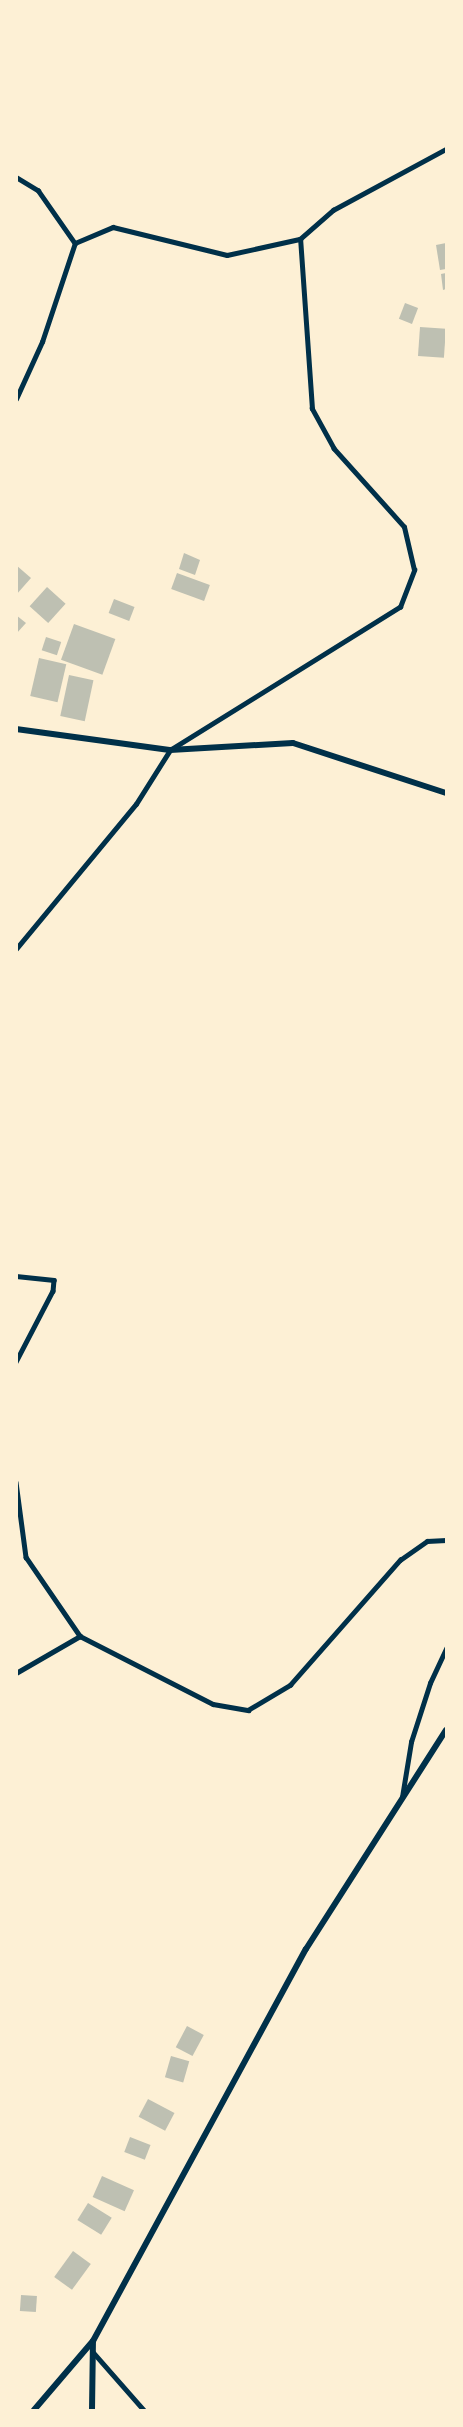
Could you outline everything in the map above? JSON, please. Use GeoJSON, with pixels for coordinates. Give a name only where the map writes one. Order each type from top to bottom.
{"type":"FeatureCollection","features":[{"type":"Feature","properties":{"kind":"street"},"geometry":{"type":"LineString","coordinates":[[16,729],[170,750],[293,743],[447,793]]}},
{"type":"Feature","properties":{"kind":"street"},"geometry":{"type":"LineString","coordinates":[[34,2410],[93,2341],[306,1949],[447,1730]]}},
{"type":"Feature","properties":{"kind":"street"},"geometry":{"type":"LineString","coordinates":[[92,2410],[93,2341]]}},
{"type":"Feature","properties":{"kind":"lane"},"geometry":{"type":"LineString","coordinates":[[16,399],[42,342],[75,243],[113,227],[226,255],[300,239],[333,210],[447,149]]}},
{"type":"Feature","properties":{"kind":"lane"},"geometry":{"type":"LineString","coordinates":[[16,177],[38,190],[75,243]]}},
{"type":"Feature","properties":{"kind":"lane"},"geometry":{"type":"LineString","coordinates":[[16,949],[136,804],[170,750],[400,607],[414,570],[404,527],[334,449],[312,409],[300,239]]}},
{"type":"Feature","properties":{"kind":"lane"},"geometry":{"type":"LineString","coordinates":[[16,1276],[54,1280],[53,1291],[16,1362]]}},
{"type":"Feature","properties":{"kind":"lane"},"geometry":{"type":"LineString","coordinates":[[16,1482],[26,1557],[80,1636],[213,1704],[249,1710],[290,1685],[400,1560],[427,1541],[447,1540]]}},
{"type":"Feature","properties":{"kind":"lane"},"geometry":{"type":"LineString","coordinates":[[16,1673],[80,1636]]}},
{"type":"Feature","properties":{"kind":"lane"},"geometry":{"type":"LineString","coordinates":[[401,1800],[411,1742],[430,1683],[447,1649]]}},
{"type":"Feature","properties":{"kind":"lane"},"geometry":{"type":"LineString","coordinates":[[93,2352],[144,2410]]}},
{"type":"Feature","properties":{"kind":"building"},"geometry":{"type":"Polygon","coordinates":[[[446,243],[446,269],[440,270],[436,245],[446,243]]]}},
{"type":"Feature","properties":{"kind":"building"},"geometry":{"type":"Polygon","coordinates":[[[446,273],[446,289],[443,290],[441,274],[446,273]]]}},
{"type":"Feature","properties":{"kind":"building"},"geometry":{"type":"Polygon","coordinates":[[[405,303],[418,308],[412,324],[399,319],[405,303]]]}},
{"type":"Feature","properties":{"kind":"building"},"geometry":{"type":"Polygon","coordinates":[[[420,327],[446,329],[444,358],[418,356],[420,327]]]}},
{"type":"Feature","properties":{"kind":"building"},"geometry":{"type":"Polygon","coordinates":[[[184,553],[200,560],[195,575],[179,569],[184,553]]]}},
{"type":"Feature","properties":{"kind":"building"},"geometry":{"type":"Polygon","coordinates":[[[16,565],[31,578],[16,595],[16,565]]]}},
{"type":"Feature","properties":{"kind":"building"},"geometry":{"type":"Polygon","coordinates":[[[177,573],[210,585],[204,601],[171,589],[177,573]]]}},
{"type":"Feature","properties":{"kind":"building"},"geometry":{"type":"Polygon","coordinates":[[[47,587],[66,604],[48,623],[30,606],[47,587]]]}},
{"type":"Feature","properties":{"kind":"building"},"geometry":{"type":"Polygon","coordinates":[[[114,599],[135,607],[129,621],[109,613],[114,599]]]}},
{"type":"Feature","properties":{"kind":"building"},"geometry":{"type":"Polygon","coordinates":[[[16,615],[26,623],[16,634],[16,615]]]}},
{"type":"Feature","properties":{"kind":"building"},"geometry":{"type":"Polygon","coordinates":[[[74,624],[115,639],[102,675],[61,660],[74,624]]]}},
{"type":"Feature","properties":{"kind":"building"},"geometry":{"type":"Polygon","coordinates":[[[46,637],[61,642],[57,655],[42,650],[46,637]]]}},
{"type":"Feature","properties":{"kind":"building"},"geometry":{"type":"Polygon","coordinates":[[[39,658],[66,664],[58,702],[30,696],[39,658]]]}},
{"type":"Feature","properties":{"kind":"building"},"geometry":{"type":"Polygon","coordinates":[[[69,675],[93,680],[85,721],[60,716],[69,675]]]}},
{"type":"Feature","properties":{"kind":"building"},"geometry":{"type":"Polygon","coordinates":[[[187,2026],[204,2035],[193,2056],[176,2047],[187,2026]]]}},
{"type":"Feature","properties":{"kind":"building"},"geometry":{"type":"Polygon","coordinates":[[[171,2056],[189,2061],[183,2082],[165,2077],[171,2056]]]}},
{"type":"Feature","properties":{"kind":"building"},"geometry":{"type":"Polygon","coordinates":[[[148,2099],[174,2113],[165,2131],[139,2117],[148,2099]]]}},
{"type":"Feature","properties":{"kind":"building"},"geometry":{"type":"Polygon","coordinates":[[[130,2137],[151,2145],[145,2160],[124,2152],[130,2137]]]}},
{"type":"Feature","properties":{"kind":"building"},"geometry":{"type":"Polygon","coordinates":[[[102,2176],[134,2190],[125,2211],[93,2197],[102,2176]]]}},
{"type":"Feature","properties":{"kind":"building"},"geometry":{"type":"Polygon","coordinates":[[[88,2203],[112,2218],[101,2235],[77,2220],[88,2203]]]}},
{"type":"Feature","properties":{"kind":"building"},"geometry":{"type":"Polygon","coordinates":[[[73,2251],[91,2264],[72,2290],[54,2277],[73,2251]]]}},
{"type":"Feature","properties":{"kind":"building"},"geometry":{"type":"Polygon","coordinates":[[[21,2295],[37,2296],[36,2312],[20,2311],[21,2295]]]}}]}
